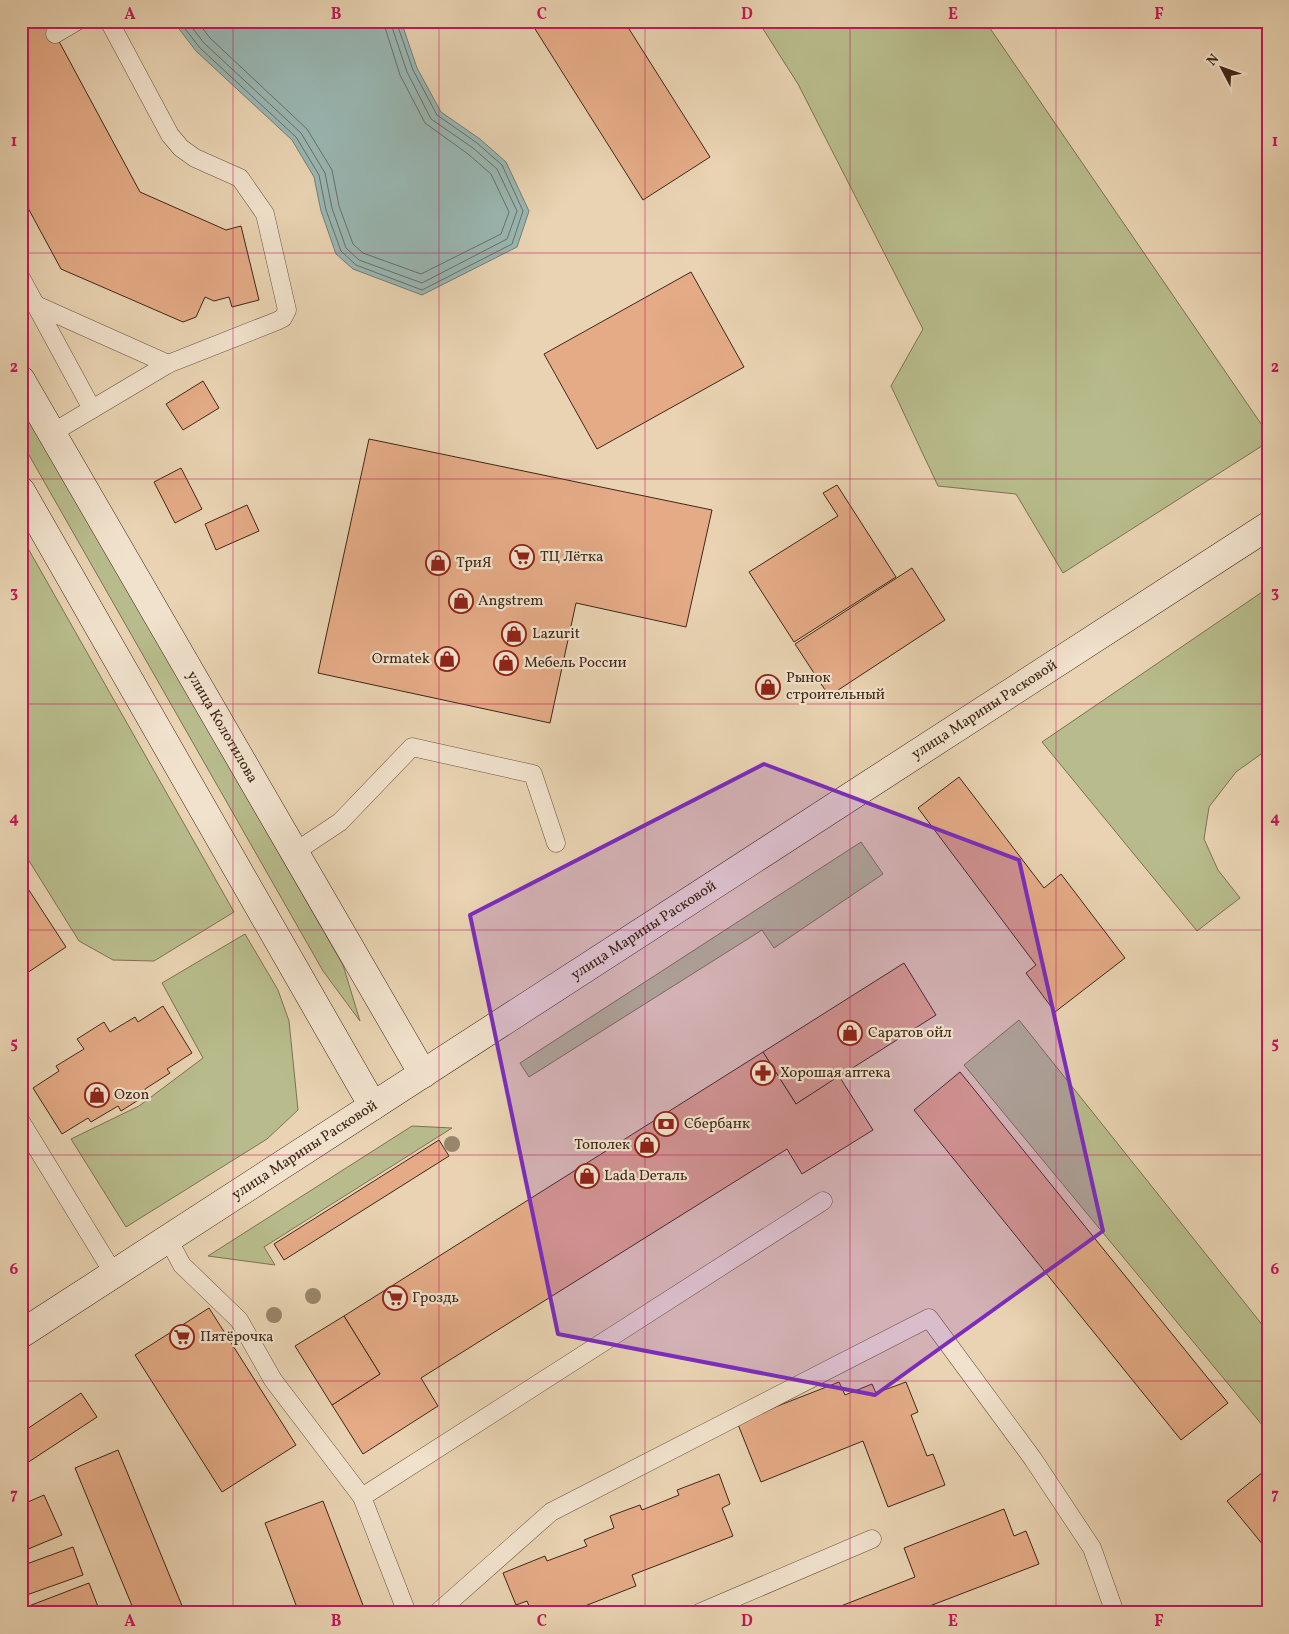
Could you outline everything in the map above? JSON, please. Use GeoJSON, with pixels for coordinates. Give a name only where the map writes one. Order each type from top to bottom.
{"type":"FeatureCollection","features":[{"type":"Feature","properties":{"kind":"main road","name":"улица Колотилова"},"geometry":{"type":"LineString","coordinates":[[21,380],[423,1074]]}},
{"type":"Feature","properties":{"kind":"main road"},"geometry":{"type":"LineString","coordinates":[[21,491],[373,1106]]}},
{"type":"Feature","properties":{"kind":"main road","name":"улица Марины Расковой"},"geometry":{"type":"LineString","coordinates":[[21,1334],[1268,526]]}},
{"type":"Feature","properties":{"kind":"lane"},"geometry":{"type":"LineString","coordinates":[[54,34],[77,21]]}},
{"type":"Feature","properties":{"kind":"lane"},"geometry":{"type":"LineString","coordinates":[[52,433],[168,364],[277,321],[283,318],[287,310],[264,214],[240,178],[196,158],[175,142],[109,21]]}},
{"type":"Feature","properties":{"kind":"lane"},"geometry":{"type":"LineString","coordinates":[[21,278],[92,410]]}},
{"type":"Feature","properties":{"kind":"lane"},"geometry":{"type":"LineString","coordinates":[[36,305],[168,364]]}},
{"type":"Feature","properties":{"kind":"lane"},"geometry":{"type":"LineString","coordinates":[[295,852],[340,822],[412,747],[515,768],[533,774],[556,843]]}},
{"type":"Feature","properties":{"kind":"lane"},"geometry":{"type":"LineString","coordinates":[[21,1122],[114,1274]]}},
{"type":"Feature","properties":{"kind":"lane"},"geometry":{"type":"LineString","coordinates":[[362,1497],[824,1201]]}},
{"type":"Feature","properties":{"kind":"lane"},"geometry":{"type":"LineString","coordinates":[[168,1239],[182,1265],[239,1320],[273,1380],[362,1497],[407,1613]]}},
{"type":"Feature","properties":{"kind":"lane"},"geometry":{"type":"LineString","coordinates":[[437,1613],[551,1512],[929,1318],[1033,1459],[1092,1548],[1115,1613]]}},
{"type":"Feature","properties":{"kind":"lane"},"geometry":{"type":"LineString","coordinates":[[699,1613],[872,1539]]}},
{"type":"Feature","properties":{"kind":"highlighted area"},"geometry":{"type":"Polygon","coordinates":[[[764,764],[1019,860],[1103,1231],[875,1395],[558,1334],[470,915],[764,764]]]}},
{"type":"Feature","properties":{"kind":"green space"},"geometry":{"type":"Polygon","coordinates":[[[758,21],[985,21],[1268,434],[1268,442],[1063,573],[1016,494],[938,486],[891,386],[923,329],[798,84],[758,21]]]}},
{"type":"Feature","properties":{"kind":"green space"},"geometry":{"type":"Polygon","coordinates":[[[21,404],[343,965],[360,1021],[323,971],[21,441],[21,404]]]}},
{"type":"Feature","properties":{"kind":"green space"},"geometry":{"type":"Polygon","coordinates":[[[21,536],[234,912],[154,961],[113,960],[79,941],[21,848],[21,536]]]}},
{"type":"Feature","properties":{"kind":"green space"},"geometry":{"type":"Polygon","coordinates":[[[1268,588],[1268,749],[1236,772],[1209,807],[1204,839],[1218,870],[1240,898],[1197,931],[1042,742],[1268,588]]]}},
{"type":"Feature","properties":{"kind":"green space"},"geometry":{"type":"Polygon","coordinates":[[[861,842],[883,874],[774,948],[762,930],[529,1077],[520,1063],[861,842]]]}},
{"type":"Feature","properties":{"kind":"green space"},"geometry":{"type":"Polygon","coordinates":[[[245,934],[278,990],[289,1021],[298,1110],[267,1139],[126,1227],[71,1139],[139,1106],[203,1058],[162,983],[245,934]]]}},
{"type":"Feature","properties":{"kind":"green space"},"geometry":{"type":"Polygon","coordinates":[[[1019,1020],[1268,1332],[1268,1432],[964,1065],[1019,1020]]]}},
{"type":"Feature","properties":{"kind":"green space"},"geometry":{"type":"Polygon","coordinates":[[[412,1126],[452,1128],[264,1247],[275,1265],[208,1256],[412,1126]]]}},
{"type":"Feature","properties":{"kind":"water"},"geometry":{"type":"Polygon","coordinates":[[[173,21],[401,21],[417,68],[441,112],[480,139],[506,162],[529,211],[517,247],[422,295],[353,269],[336,254],[321,211],[314,177],[292,140],[196,51],[173,21]]]}},
{"type":"Feature","properties":{"kind":"building"},"geometry":{"type":"Polygon","coordinates":[[[21,21],[48,21],[140,192],[226,230],[241,226],[259,300],[232,307],[229,297],[214,301],[205,297],[196,317],[183,322],[61,269],[21,195],[21,21]]]}},
{"type":"Feature","properties":{"kind":"building"},"geometry":{"type":"Polygon","coordinates":[[[530,21],[624,21],[710,157],[643,200],[530,21]]]}},
{"type":"Feature","properties":{"kind":"building"},"geometry":{"type":"Polygon","coordinates":[[[691,272],[744,367],[597,449],[544,354],[691,272]]]}},
{"type":"Feature","properties":{"kind":"building"},"geometry":{"type":"Polygon","coordinates":[[[203,381],[219,408],[183,430],[166,404],[203,381]]]}},
{"type":"Feature","properties":{"kind":"building","name":"ТЦ Лётка"},"geometry":{"type":"Polygon","coordinates":[[[369,439],[712,510],[686,627],[576,603],[550,723],[318,673],[369,439]]]}},
{"type":"Feature","properties":{"kind":"building"},"geometry":{"type":"Polygon","coordinates":[[[181,468],[202,509],[175,523],[154,482],[181,468]]]}},
{"type":"Feature","properties":{"kind":"building"},"geometry":{"type":"Polygon","coordinates":[[[837,485],[896,577],[794,642],[749,572],[838,516],[823,493],[837,485]]]}},
{"type":"Feature","properties":{"kind":"building"},"geometry":{"type":"Polygon","coordinates":[[[247,505],[259,531],[216,550],[205,524],[247,505]]]}},
{"type":"Feature","properties":{"kind":"building"},"geometry":{"type":"Polygon","coordinates":[[[912,568],[945,620],[829,696],[795,644],[912,568]]]}},
{"type":"Feature","properties":{"kind":"building"},"geometry":{"type":"Polygon","coordinates":[[[959,777],[1044,888],[1061,874],[1125,958],[1055,1012],[1026,973],[1036,965],[918,808],[959,777]]]}},
{"type":"Feature","properties":{"kind":"building"},"geometry":{"type":"Polygon","coordinates":[[[21,878],[66,947],[21,977],[21,878]]]}},
{"type":"Feature","properties":{"kind":"building"},"geometry":{"type":"Polygon","coordinates":[[[904,963],[936,1015],[796,1104],[763,1052],[904,963]]]}},
{"type":"Feature","properties":{"kind":"building"},"geometry":{"type":"Polygon","coordinates":[[[163,1006],[192,1053],[167,1069],[170,1073],[145,1089],[148,1094],[121,1111],[118,1106],[91,1122],[88,1118],[62,1134],[33,1088],[59,1071],[56,1066],[84,1049],[77,1039],[104,1022],[110,1032],[135,1017],[138,1022],[163,1006]]]}},
{"type":"Feature","properties":{"kind":"building"},"geometry":{"type":"Polygon","coordinates":[[[763,1052],[796,1104],[839,1076],[873,1130],[802,1174],[787,1149],[421,1378],[438,1406],[363,1454],[332,1405],[380,1374],[344,1316],[763,1052]]]}},
{"type":"Feature","properties":{"kind":"building"},"geometry":{"type":"Polygon","coordinates":[[[960,1072],[1228,1403],[1181,1440],[914,1110],[960,1072]]]}},
{"type":"Feature","properties":{"kind":"building"},"geometry":{"type":"Polygon","coordinates":[[[439,1140],[449,1156],[284,1260],[274,1244],[439,1140]]]}},
{"type":"Feature","properties":{"kind":"building"},"geometry":{"type":"Polygon","coordinates":[[[209,1308],[296,1445],[222,1492],[135,1355],[209,1308]]]}},
{"type":"Feature","properties":{"kind":"building"},"geometry":{"type":"Polygon","coordinates":[[[344,1316],[380,1374],[332,1405],[295,1346],[344,1316]]]}},
{"type":"Feature","properties":{"kind":"building"},"geometry":{"type":"Polygon","coordinates":[[[839,1382],[845,1395],[872,1384],[876,1393],[906,1382],[918,1412],[911,1415],[927,1456],[933,1454],[945,1485],[888,1507],[863,1441],[761,1482],[737,1422],[839,1382]]]}},
{"type":"Feature","properties":{"kind":"building"},"geometry":{"type":"Polygon","coordinates":[[[81,1393],[97,1417],[21,1467],[21,1433],[81,1393]]]}},
{"type":"Feature","properties":{"kind":"building"},"geometry":{"type":"Polygon","coordinates":[[[118,1450],[185,1613],[135,1613],[75,1468],[118,1450]]]}},
{"type":"Feature","properties":{"kind":"building"},"geometry":{"type":"Polygon","coordinates":[[[1268,1468],[1268,1551],[1227,1501],[1268,1468]]]}},
{"type":"Feature","properties":{"kind":"building"},"geometry":{"type":"Polygon","coordinates":[[[719,1474],[730,1504],[722,1508],[733,1536],[632,1575],[636,1586],[567,1613],[532,1613],[527,1601],[516,1605],[503,1573],[545,1556],[547,1561],[587,1546],[584,1540],[614,1528],[610,1516],[640,1505],[642,1510],[679,1495],[677,1490],[719,1474]]]}},
{"type":"Feature","properties":{"kind":"building"},"geometry":{"type":"Polygon","coordinates":[[[44,1495],[62,1535],[21,1552],[21,1505],[44,1495]]]}},
{"type":"Feature","properties":{"kind":"building"},"geometry":{"type":"Polygon","coordinates":[[[323,1501],[366,1613],[299,1613],[265,1523],[323,1501]]]}},
{"type":"Feature","properties":{"kind":"building"},"geometry":{"type":"Polygon","coordinates":[[[1004,1509],[1014,1536],[1026,1531],[1039,1564],[927,1607],[929,1613],[823,1613],[915,1577],[904,1548],[1004,1509]]]}},
{"type":"Feature","properties":{"kind":"building"},"geometry":{"type":"Polygon","coordinates":[[[73,1547],[83,1575],[21,1597],[21,1566],[73,1547]]]}},
{"type":"Feature","properties":{"kind":"building"},"geometry":{"type":"Polygon","coordinates":[[[89,1583],[100,1612],[21,1613],[21,1609],[89,1583]]]}},
{"type":"Feature","properties":{"kind":"place","name":"ТЦ Лётка"},"geometry":{"type":"Point","coordinates":[522,557]}},
{"type":"Feature","properties":{"kind":"place","name":"ТриЯ"},"geometry":{"type":"Point","coordinates":[438,563]}},
{"type":"Feature","properties":{"kind":"place","name":"Angstrem"},"geometry":{"type":"Point","coordinates":[461,601]}},
{"type":"Feature","properties":{"kind":"place","name":"Lazurit"},"geometry":{"type":"Point","coordinates":[514,634]}},
{"type":"Feature","properties":{"kind":"place","name":"Ormatek"},"geometry":{"type":"Point","coordinates":[447,659]}},
{"type":"Feature","properties":{"kind":"place","name":"Мебель России"},"geometry":{"type":"Point","coordinates":[506,663]}},
{"type":"Feature","properties":{"kind":"place","name":"Рынок строительный"},"geometry":{"type":"Point","coordinates":[768,687]}},
{"type":"Feature","properties":{"kind":"place","name":"Саратов ойл"},"geometry":{"type":"Point","coordinates":[850,1033]}},
{"type":"Feature","properties":{"kind":"place","name":"Хорошая аптека"},"geometry":{"type":"Point","coordinates":[763,1073]}},
{"type":"Feature","properties":{"kind":"place","name":"Ozon"},"geometry":{"type":"Point","coordinates":[97,1095]}},
{"type":"Feature","properties":{"kind":"place","name":"Сбербанк"},"geometry":{"type":"Point","coordinates":[666,1124]}},
{"type":"Feature","properties":{"kind":"place","name":"Тополек"},"geometry":{"type":"Point","coordinates":[647,1145]}},
{"type":"Feature","properties":{"kind":"place","name":"Lada Dеталь"},"geometry":{"type":"Point","coordinates":[587,1176]}},
{"type":"Feature","properties":{"kind":"place","name":"Гроздь"},"geometry":{"type":"Point","coordinates":[395,1298]}},
{"type":"Feature","properties":{"kind":"place","name":"Пятёрочка"},"geometry":{"type":"Point","coordinates":[182,1337]}}]}
